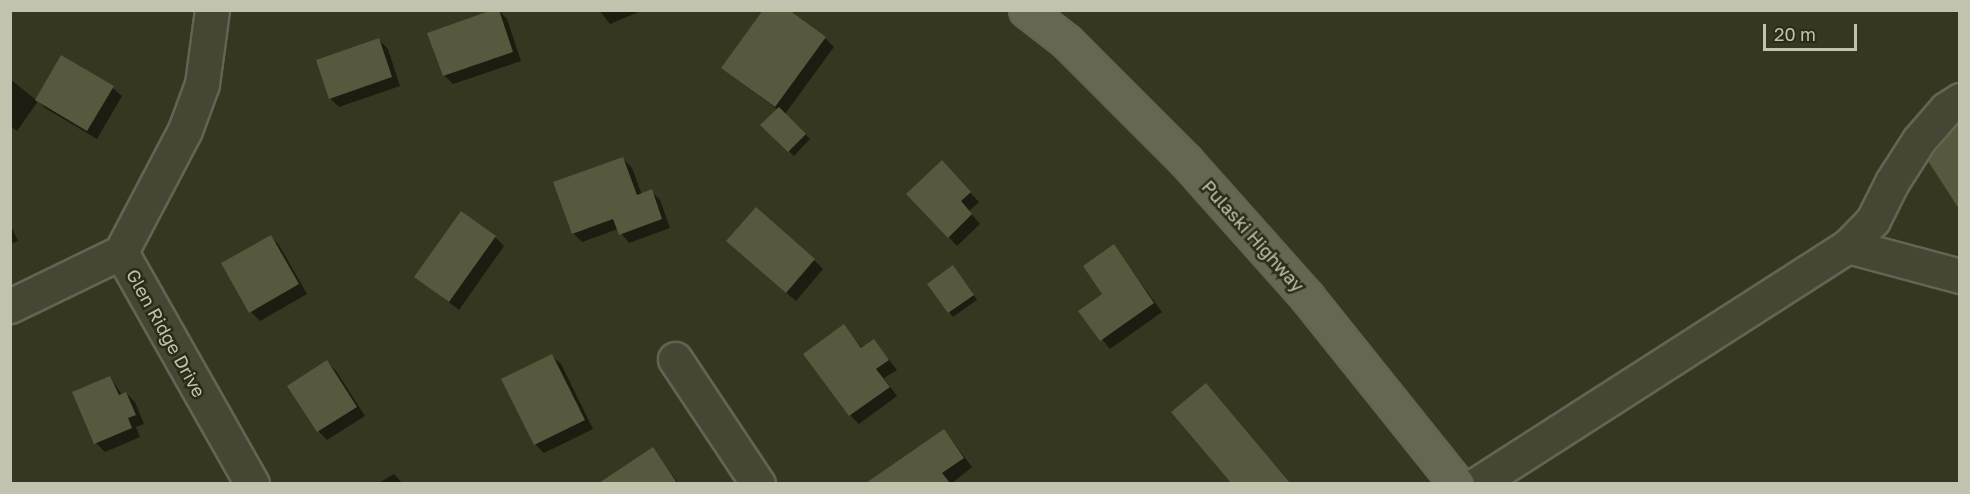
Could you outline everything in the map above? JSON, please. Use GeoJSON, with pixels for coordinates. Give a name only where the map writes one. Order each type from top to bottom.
{"type":"FeatureCollection","features":[{"type":"Feature","properties":{"kind":"main road","name":"Pulaski Highway"},"geometry":{"type":"LineString","coordinates":[[1026,10],[1066,41],[1186,161],[1307,297],[1457,483]]}},
{"type":"Feature","properties":{"kind":"street","name":"Glen Ridge Drive"},"geometry":{"type":"LineString","coordinates":[[212,10],[201,84],[185,130],[121,252],[252,483]]}},
{"type":"Feature","properties":{"kind":"street"},"geometry":{"type":"LineString","coordinates":[[1477,483],[1848,246],[1873,220],[1892,182],[1919,140],[1946,110],[1959,100]]}},
{"type":"Feature","properties":{"kind":"street"},"geometry":{"type":"LineString","coordinates":[[1848,246],[1959,276]]}},
{"type":"Feature","properties":{"kind":"street"},"geometry":{"type":"LineString","coordinates":[[10,306],[121,252]]}},
{"type":"Feature","properties":{"kind":"street"},"geometry":{"type":"LineString","coordinates":[[675,359],[758,483]]}},
{"type":"Feature","properties":{"kind":"building"},"geometry":{"type":"Polygon","coordinates":[[[492,10],[499,10],[513,52],[443,76],[427,33],[492,10]]]}},
{"type":"Feature","properties":{"kind":"building"},"geometry":{"type":"Polygon","coordinates":[[[763,10],[789,10],[826,37],[775,107],[721,68],[763,10]]]}},
{"type":"Feature","properties":{"kind":"building"},"geometry":{"type":"Polygon","coordinates":[[[379,38],[392,77],[329,99],[316,60],[379,38]]]}},
{"type":"Feature","properties":{"kind":"building"},"geometry":{"type":"Polygon","coordinates":[[[61,55],[114,86],[87,131],[35,100],[61,55]]]}},
{"type":"Feature","properties":{"kind":"building"},"geometry":{"type":"Polygon","coordinates":[[[779,107],[806,134],[788,152],[760,125],[779,107]]]}},
{"type":"Feature","properties":{"kind":"building"},"geometry":{"type":"Polygon","coordinates":[[[1959,123],[1959,209],[1928,161],[1959,123]]]}},
{"type":"Feature","properties":{"kind":"building"},"geometry":{"type":"Polygon","coordinates":[[[623,157],[637,195],[652,189],[662,219],[619,235],[613,219],[572,234],[553,182],[623,157]]]}},
{"type":"Feature","properties":{"kind":"building"},"geometry":{"type":"Polygon","coordinates":[[[942,160],[971,192],[961,201],[972,214],[948,238],[906,194],[942,160]]]}},
{"type":"Feature","properties":{"kind":"building"},"geometry":{"type":"Polygon","coordinates":[[[756,207],[815,259],[786,293],[726,241],[756,207]]]}},
{"type":"Feature","properties":{"kind":"building"},"geometry":{"type":"Polygon","coordinates":[[[461,211],[496,236],[449,302],[414,277],[461,211]]]}},
{"type":"Feature","properties":{"kind":"building"},"geometry":{"type":"Polygon","coordinates":[[[271,235],[299,284],[249,313],[221,263],[271,235]]]}},
{"type":"Feature","properties":{"kind":"building"},"geometry":{"type":"Polygon","coordinates":[[[1114,244],[1154,303],[1100,341],[1078,311],[1102,294],[1083,266],[1114,244]]]}},
{"type":"Feature","properties":{"kind":"building"},"geometry":{"type":"Polygon","coordinates":[[[953,265],[974,295],[948,313],[927,284],[953,265]]]}},
{"type":"Feature","properties":{"kind":"building"},"geometry":{"type":"Polygon","coordinates":[[[844,324],[861,348],[874,339],[889,360],[876,369],[890,387],[849,416],[803,354],[844,324]]]}},
{"type":"Feature","properties":{"kind":"building"},"geometry":{"type":"Polygon","coordinates":[[[552,354],[585,420],[534,445],[501,379],[552,354]]]}},
{"type":"Feature","properties":{"kind":"building"},"geometry":{"type":"Polygon","coordinates":[[[327,360],[357,407],[317,432],[287,386],[327,360]]]}},
{"type":"Feature","properties":{"kind":"building"},"geometry":{"type":"Polygon","coordinates":[[[110,376],[119,395],[126,392],[136,415],[128,418],[132,428],[94,444],[72,392],[110,376]]]}},
{"type":"Feature","properties":{"kind":"building"},"geometry":{"type":"Polygon","coordinates":[[[1206,383],[1290,483],[1231,483],[1171,412],[1206,383]]]}},
{"type":"Feature","properties":{"kind":"building"},"geometry":{"type":"Polygon","coordinates":[[[944,429],[964,458],[942,473],[950,483],[866,483],[944,429]]]}},
{"type":"Feature","properties":{"kind":"building"},"geometry":{"type":"Polygon","coordinates":[[[653,447],[677,483],[599,483],[653,447]]]}}]}
